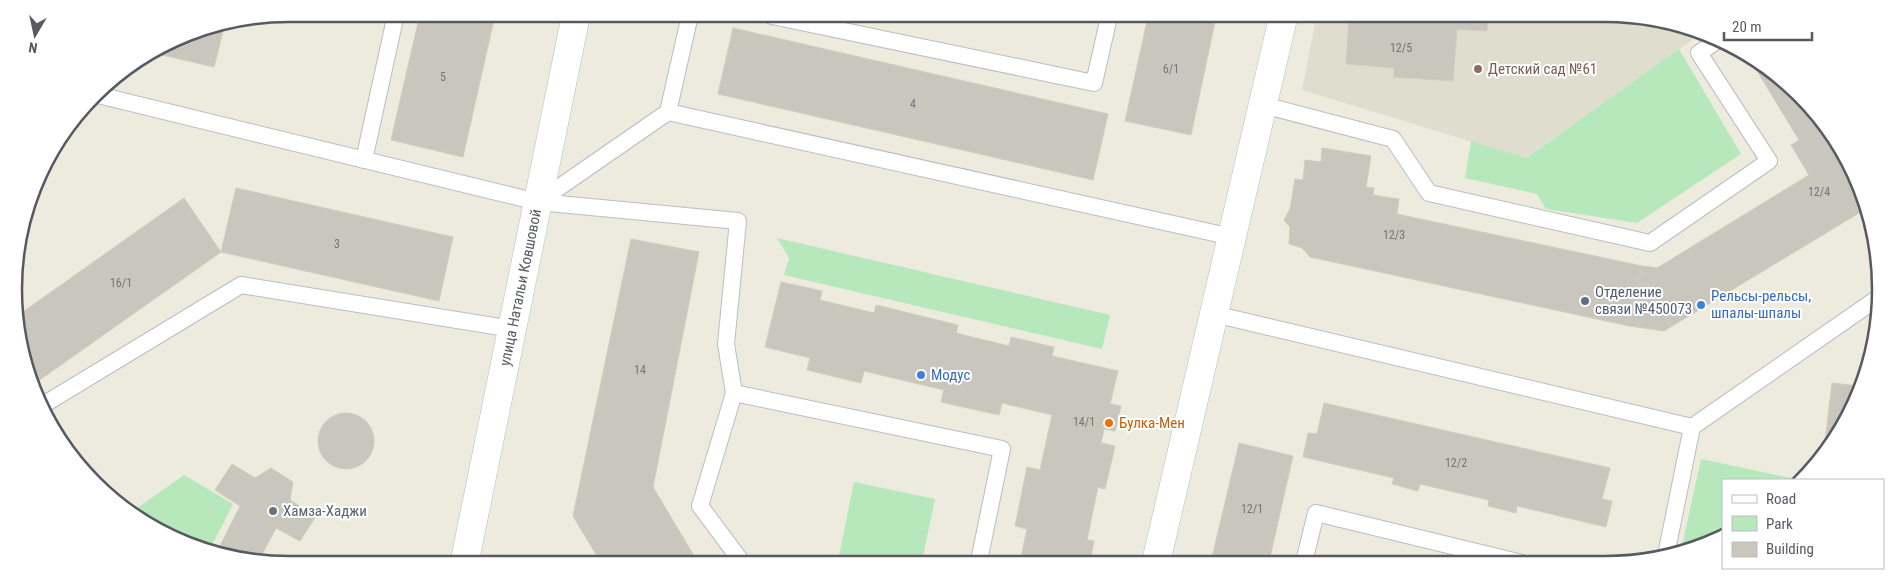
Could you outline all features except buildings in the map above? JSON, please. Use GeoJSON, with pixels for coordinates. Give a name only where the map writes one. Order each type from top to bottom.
{"type":"FeatureCollection","features":[{"type":"Feature","properties":{"kind":"street","name":"улица Натальи Ковшовой"},"geometry":{"type":"LineString","coordinates":[[466,556],[575,22]]}},
{"type":"Feature","properties":{"kind":"street"},"geometry":{"type":"LineString","coordinates":[[1157,556],[1282,22]]}},
{"type":"Feature","properties":{"kind":"lane"},"geometry":{"type":"LineString","coordinates":[[364,160],[394,22]]}},
{"type":"Feature","properties":{"kind":"lane"},"geometry":{"type":"LineString","coordinates":[[538,202],[668,112],[688,22]]}},
{"type":"Feature","properties":{"kind":"lane"},"geometry":{"type":"LineString","coordinates":[[801,22],[1094,83],[1108,22]]}},
{"type":"Feature","properties":{"kind":"lane"},"geometry":{"type":"LineString","coordinates":[[1263,105],[1393,139],[1429,193],[1650,243],[1770,161],[1699,53],[1711,45]]}},
{"type":"Feature","properties":{"kind":"lane"},"geometry":{"type":"LineString","coordinates":[[106,96],[538,202],[738,221],[726,344],[734,393],[700,506],[737,556]]}},
{"type":"Feature","properties":{"kind":"lane"},"geometry":{"type":"LineString","coordinates":[[668,112],[1232,237]]}},
{"type":"Feature","properties":{"kind":"lane"},"geometry":{"type":"LineString","coordinates":[[47,402],[241,285],[512,329]]}},
{"type":"Feature","properties":{"kind":"lane"},"geometry":{"type":"LineString","coordinates":[[1667,549],[1692,427],[1871,303]]}},
{"type":"Feature","properties":{"kind":"lane"},"geometry":{"type":"LineString","coordinates":[[1214,314],[1692,427]]}},
{"type":"Feature","properties":{"kind":"lane"},"geometry":{"type":"LineString","coordinates":[[734,393],[1002,449],[980,556]]}},
{"type":"Feature","properties":{"kind":"lane"},"geometry":{"type":"LineString","coordinates":[[1305,556],[1316,513],[1493,556]]}},
{"type":"Feature","properties":{"kind":"shaded area","name":"Детский сад №61"},"geometry":{"type":"Polygon","coordinates":[[[1315,22],[1605,22],[1657,28],[1694,39],[1525,158],[1302,90],[1315,22]]]}},
{"type":"Feature","properties":{"kind":"green space"},"geometry":{"type":"Polygon","coordinates":[[[1679,49],[1741,154],[1637,223],[1546,209],[1537,194],[1465,178],[1471,141],[1526,158],[1679,49]]]}},
{"type":"Feature","properties":{"kind":"green space"},"geometry":{"type":"Polygon","coordinates":[[[777,238],[1110,315],[1102,349],[784,275],[789,258],[777,238]]]}},
{"type":"Feature","properties":{"kind":"green space"},"geometry":{"type":"Polygon","coordinates":[[[1701,459],[1793,478],[1722,479],[1722,529],[1682,544],[1701,459]]]}},
{"type":"Feature","properties":{"kind":"green space"},"geometry":{"type":"Polygon","coordinates":[[[184,475],[233,504],[212,545],[171,529],[136,508],[184,475]]]}},
{"type":"Feature","properties":{"kind":"green space"},"geometry":{"type":"Polygon","coordinates":[[[854,482],[935,499],[923,556],[839,556],[854,482]]]}},
{"type":"Feature","properties":{"kind":"place","name":"Детский сад №61"},"geometry":{"type":"Point","coordinates":[1478,69]}},
{"type":"Feature","properties":{"kind":"place","name":"Отделение связи №450073"},"geometry":{"type":"Point","coordinates":[1585,301]}},
{"type":"Feature","properties":{"kind":"place","name":"Рельсы-рельсы, шпалы-шпалы"},"geometry":{"type":"Point","coordinates":[1701,305]}},
{"type":"Feature","properties":{"kind":"place","name":"Модус"},"geometry":{"type":"Point","coordinates":[921,375]}},
{"type":"Feature","properties":{"kind":"place","name":"Булка-Мен"},"geometry":{"type":"Point","coordinates":[1109,423]}},
{"type":"Feature","properties":{"kind":"place","name":"Хамза-Хаджи"},"geometry":{"type":"Point","coordinates":[273,511]}}]}
